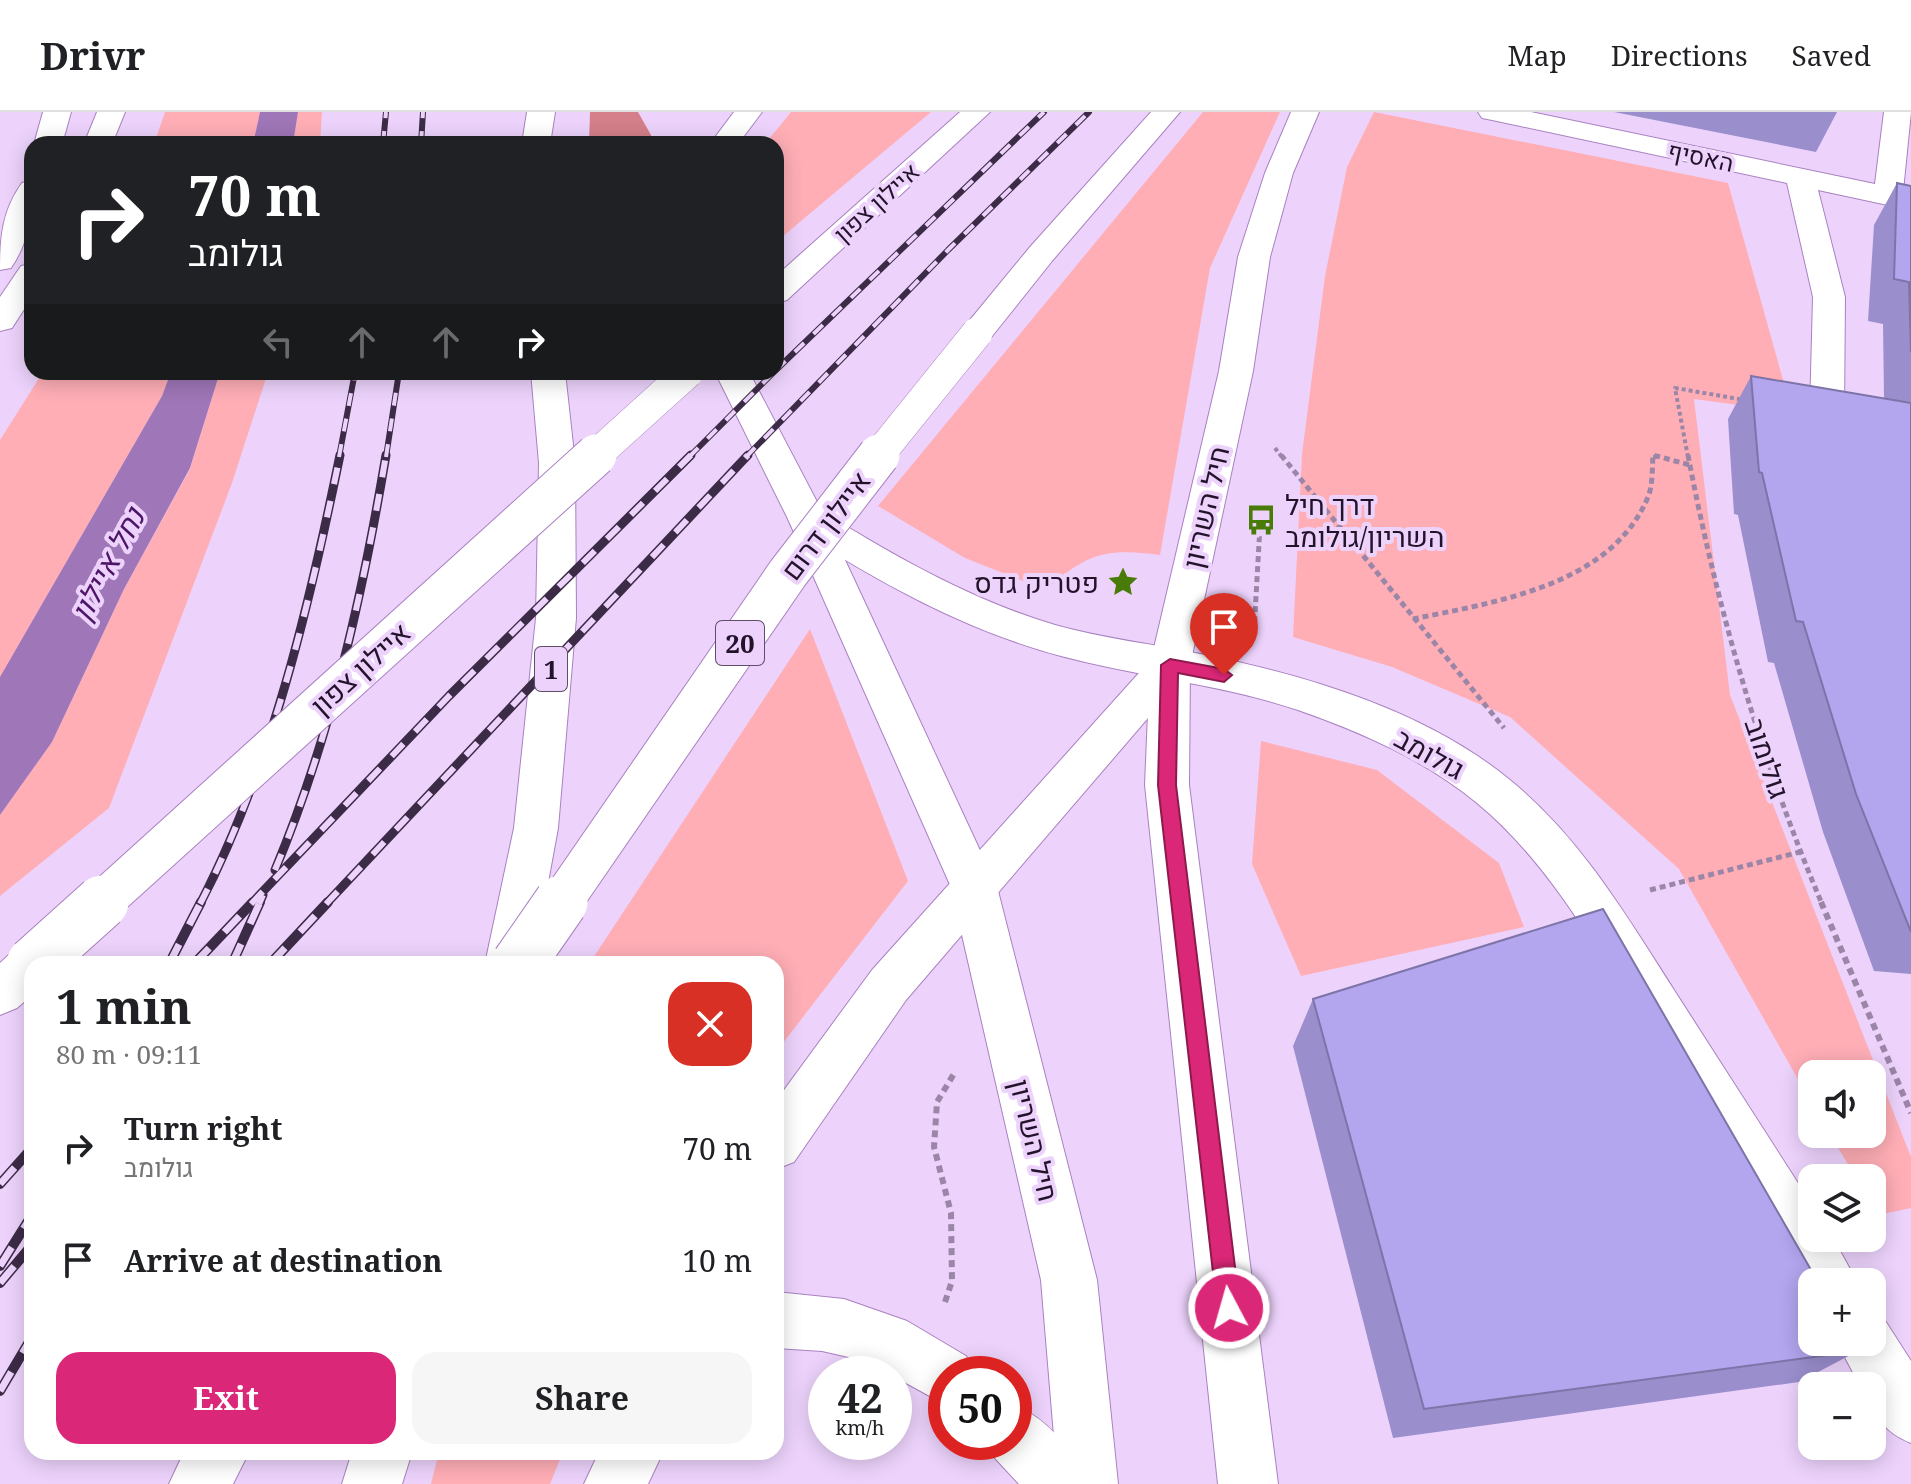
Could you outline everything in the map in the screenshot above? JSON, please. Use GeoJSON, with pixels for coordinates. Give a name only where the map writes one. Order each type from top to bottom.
{"type":"FeatureCollection","features":[{"type":"Feature","properties":{"kind":"main road"},"geometry":{"type":"LineString","coordinates":[[50,136],[57,112]]}},
{"type":"Feature","properties":{"kind":"main road"},"geometry":{"type":"LineString","coordinates":[[101,136],[111,112]]}},
{"type":"Feature","properties":{"kind":"main road"},"geometry":{"type":"LineString","coordinates":[[519,112],[522,136]]}},
{"type":"Feature","properties":{"kind":"main road"},"geometry":{"type":"LineString","coordinates":[[537,136],[541,112]]}},
{"type":"Feature","properties":{"kind":"main road"},"geometry":{"type":"LineString","coordinates":[[730,136],[748,112]]}},
{"type":"Feature","properties":{"kind":"main road","name":"איילון צפון"},"geometry":{"type":"LineString","coordinates":[[784,285],[976,112]]}},
{"type":"Feature","properties":{"kind":"main road","name":"איילון דרום"},"geometry":{"type":"LineString","coordinates":[[524,956],[788,573],[904,422],[1041,254],[1166,112]]}},
{"type":"Feature","properties":{"kind":"main road","name":"חיל השריון"},"geometry":{"type":"LineString","coordinates":[[1248,1484],[1167,785],[1170,665],[1236,371],[1254,257],[1279,173],[1305,112]]}},
{"type":"Feature","properties":{"kind":"main road","name":"האסיף"},"geometry":{"type":"LineString","coordinates":[[1492,112],[1900,199]]}},
{"type":"Feature","properties":{"kind":"main road"},"geometry":{"type":"LineString","coordinates":[[1898,112],[1900,199]]}},
{"type":"Feature","properties":{"kind":"main road"},"geometry":{"type":"LineString","coordinates":[[1800,177],[1829,297],[1827,412]]}},
{"type":"Feature","properties":{"kind":"main road"},"geometry":{"type":"LineString","coordinates":[[0,261],[24,207]]}},
{"type":"Feature","properties":{"kind":"main road"},"geometry":{"type":"LineString","coordinates":[[0,321],[24,285]]}},
{"type":"Feature","properties":{"kind":"main road","name":"1"},"geometry":{"type":"LineString","coordinates":[[511,956],[536,828],[556,618],[557,463],[549,380]]}},
{"type":"Feature","properties":{"kind":"main road","name":"איילון צפון"},"geometry":{"type":"LineString","coordinates":[[41,956],[679,380]]}},
{"type":"Feature","properties":{"kind":"main road","name":"חיל השריון"},"geometry":{"type":"LineString","coordinates":[[736,380],[807,519],[974,887],[1069,1280],[1088,1484]]}},
{"type":"Feature","properties":{"kind":"main road","name":"גולומב"},"geometry":{"type":"LineString","coordinates":[[807,519],[928,592],[1056,640],[1251,680],[1337,708],[1414,740],[1481,781],[1557,855],[1594,904],[1820,1268]]}},
{"type":"Feature","properties":{"kind":"main road"},"geometry":{"type":"LineString","coordinates":[[784,1133],[889,985],[1170,665]]}},
{"type":"Feature","properties":{"kind":"main road","name":"איילון צפון"},"geometry":{"type":"LineString","coordinates":[[0,993],[24,971]]}},
{"type":"Feature","properties":{"kind":"main road"},"geometry":{"type":"LineString","coordinates":[[784,1320],[810,1320],[872,1333],[928,1364]]}},
{"type":"Feature","properties":{"kind":"main road"},"geometry":{"type":"LineString","coordinates":[[1875,1356],[1911,1414]]}},
{"type":"Feature","properties":{"kind":"main road"},"geometry":{"type":"LineString","coordinates":[[1032,1452],[1055,1484]]}},
{"type":"Feature","properties":{"kind":"main road"},"geometry":{"type":"LineString","coordinates":[[199,1484],[214,1460]]}},
{"type":"Feature","properties":{"kind":"main road"},"geometry":{"type":"LineString","coordinates":[[372,1484],[380,1460]]}},
{"type":"Feature","properties":{"kind":"main road"},"geometry":{"type":"LineString","coordinates":[[613,1484],[621,1460]]}},
{"type":"Feature","properties":{"kind":"main road"},"geometry":{"type":"LineString","coordinates":[[613,1484],[628,1460]]}},
{"type":"Feature","properties":{"kind":"path","name":"גולומוב"},"geometry":{"type":"LineString","coordinates":[[1675,388],[1704,541],[1754,717],[1800,852],[1911,1113]]}},
{"type":"Feature","properties":{"kind":"path"},"geometry":{"type":"LineString","coordinates":[[1274,448],[1510,735]]}},
{"type":"Feature","properties":{"kind":"path"},"geometry":{"type":"LineString","coordinates":[[1413,619],[1522,595],[1597,560],[1631,527],[1648,496],[1653,455],[1690,465]]}},
{"type":"Feature","properties":{"kind":"path"},"geometry":{"type":"LineString","coordinates":[[1594,904],[1800,852]]}},
{"type":"Feature","properties":{"kind":"path"},"geometry":{"type":"LineString","coordinates":[[938,1356],[952,1281],[951,1213],[934,1147],[937,1102],[970,1046],[1002,1003]]}},
{"type":"Feature","properties":{"kind":"shaded area"},"geometry":{"type":"Polygon","coordinates":[[[165,112],[260,112],[255,136],[157,136],[165,112]]]}},
{"type":"Feature","properties":{"kind":"shaded area"},"geometry":{"type":"Polygon","coordinates":[[[298,112],[322,112],[320,136],[294,136],[298,112]]]}},
{"type":"Feature","properties":{"kind":"shaded area"},"geometry":{"type":"Polygon","coordinates":[[[590,112],[638,112],[652,136],[589,136],[590,112]]]}},
{"type":"Feature","properties":{"kind":"shaded area"},"geometry":{"type":"Polygon","coordinates":[[[791,112],[931,112],[784,235],[784,136],[772,136],[791,112]]]}},
{"type":"Feature","properties":{"kind":"shaded area"},"geometry":{"type":"Polygon","coordinates":[[[1203,112],[1280,112],[1210,268],[1160,555],[1125,552],[1098,556],[1074,568],[1046,590],[965,558],[878,506],[1203,112]]]}},
{"type":"Feature","properties":{"kind":"shaded area"},"geometry":{"type":"Polygon","coordinates":[[[1374,112],[1728,183],[1792,412],[1694,399],[1730,695],[1873,1060],[1798,1060],[1798,1079],[1679,869],[1510,717],[1392,667],[1293,637],[1302,454],[1325,276],[1347,167],[1374,112]]]}},
{"type":"Feature","properties":{"kind":"shaded area"},"geometry":{"type":"Polygon","coordinates":[[[38,380],[168,380],[162,396],[0,677],[0,440],[38,380]]]}},
{"type":"Feature","properties":{"kind":"shaded area"},"geometry":{"type":"Polygon","coordinates":[[[218,380],[265,380],[232,483],[109,808],[0,896],[0,815],[52,742],[124,589],[190,469],[218,380]]]}},
{"type":"Feature","properties":{"kind":"shaded area"},"geometry":{"type":"Polygon","coordinates":[[[810,629],[908,881],[784,1042],[784,956],[594,956],[810,629]]]}},
{"type":"Feature","properties":{"kind":"shaded area"},"geometry":{"type":"Polygon","coordinates":[[[1261,741],[1377,770],[1499,863],[1524,927],[1301,976],[1252,864],[1261,741]]]}},
{"type":"Feature","properties":{"kind":"shaded area"},"geometry":{"type":"Polygon","coordinates":[[[1886,1093],[1911,1157],[1911,1208],[1886,1213],[1886,1164],[1848,1164],[1838,1148],[1886,1148],[1886,1093]]]}},
{"type":"Feature","properties":{"kind":"shaded area"},"geometry":{"type":"Polygon","coordinates":[[[437,1460],[560,1460],[550,1484],[431,1484],[437,1460]]]}},
{"type":"Feature","properties":{"kind":"water"},"geometry":{"type":"Polygon","coordinates":[[[260,112],[298,112],[294,136],[255,136],[260,112]]]}},
{"type":"Feature","properties":{"kind":"water","name":"נחל איילון"},"geometry":{"type":"Polygon","coordinates":[[[168,380],[218,380],[190,468],[124,589],[52,742],[0,815],[0,677],[162,396],[168,380]]]}},
{"type":"Feature","properties":{"kind":"building"},"geometry":{"type":"Polygon","coordinates":[[[1897,183],[1911,186],[1911,352],[1909,282],[1894,279],[1897,183]]]}},
{"type":"Feature","properties":{"kind":"building"},"geometry":{"type":"Polygon","coordinates":[[[1751,376],[1911,403],[1911,932],[1856,794],[1803,622],[1796,621],[1762,473],[1759,472],[1751,376]]]}},
{"type":"Feature","properties":{"kind":"building"},"geometry":{"type":"Polygon","coordinates":[[[1603,909],[1810,1268],[1798,1268],[1798,1356],[1821,1356],[1424,1409],[1313,999],[1603,909]]]}},
{"type":"Feature","properties":{"kind":"railway"},"geometry":{"type":"LineString","coordinates":[[384,136],[386,112]]}},
{"type":"Feature","properties":{"kind":"railway"},"geometry":{"type":"LineString","coordinates":[[422,136],[423,112]]}},
{"type":"Feature","properties":{"kind":"railway"},"geometry":{"type":"LineString","coordinates":[[784,362],[1044,112]]}},
{"type":"Feature","properties":{"kind":"railway"},"geometry":{"type":"LineString","coordinates":[[746,457],[948,250],[1089,112]]}},
{"type":"Feature","properties":{"kind":"railway"},"geometry":{"type":"LineString","coordinates":[[339,457],[353,380]]}},
{"type":"Feature","properties":{"kind":"railway"},"geometry":{"type":"LineString","coordinates":[[386,457],[398,380]]}},
{"type":"Feature","properties":{"kind":"railway"},"geometry":{"type":"LineString","coordinates":[[691,455],[766,380]]}},
{"type":"Feature","properties":{"kind":"railway"},"geometry":{"type":"LineString","coordinates":[[200,903],[248,797],[268,741],[301,627],[340,455]]}},
{"type":"Feature","properties":{"kind":"railway"},"geometry":{"type":"LineString","coordinates":[[275,870],[313,769],[342,666],[386,455]]}},
{"type":"Feature","properties":{"kind":"railway"},"geometry":{"type":"LineString","coordinates":[[251,904],[449,696],[691,455]]}},
{"type":"Feature","properties":{"kind":"railway"},"geometry":{"type":"LineString","coordinates":[[326,904],[748,455]]}},
{"type":"Feature","properties":{"kind":"railway"},"geometry":{"type":"LineString","coordinates":[[259,904],[263,895]]}},
{"type":"Feature","properties":{"kind":"railway"},"geometry":{"type":"LineString","coordinates":[[202,956],[253,902]]}},
{"type":"Feature","properties":{"kind":"railway"},"geometry":{"type":"LineString","coordinates":[[236,956],[260,902]]}},
{"type":"Feature","properties":{"kind":"railway"},"geometry":{"type":"LineString","coordinates":[[277,956],[328,902]]}},
{"type":"Feature","properties":{"kind":"railway"},"geometry":{"type":"LineString","coordinates":[[173,956],[200,903]]}},
{"type":"Feature","properties":{"kind":"railway"},"geometry":{"type":"LineString","coordinates":[[0,1184],[24,1157]]}},
{"type":"Feature","properties":{"kind":"railway"},"geometry":{"type":"LineString","coordinates":[[0,1266],[24,1228]]}},
{"type":"Feature","properties":{"kind":"railway"},"geometry":{"type":"LineString","coordinates":[[0,1283],[24,1254]]}},
{"type":"Feature","properties":{"kind":"railway"},"geometry":{"type":"LineString","coordinates":[[0,1391],[24,1350]]}},
{"type":"Feature","properties":{"kind":"place","name":"דרך חיל השריון/גולומב"},"geometry":{"type":"Point","coordinates":[1261,520]}},
{"type":"Feature","properties":{"kind":"place","name":"פטריק גדס"},"geometry":{"type":"Point","coordinates":[1123,582]}},
{"type":"Feature","properties":{"kind":"route"},"geometry":{"type":"LineString","coordinates":[[1224,675],[1170,665],[1167,785],[1229,1308]]}}]}
